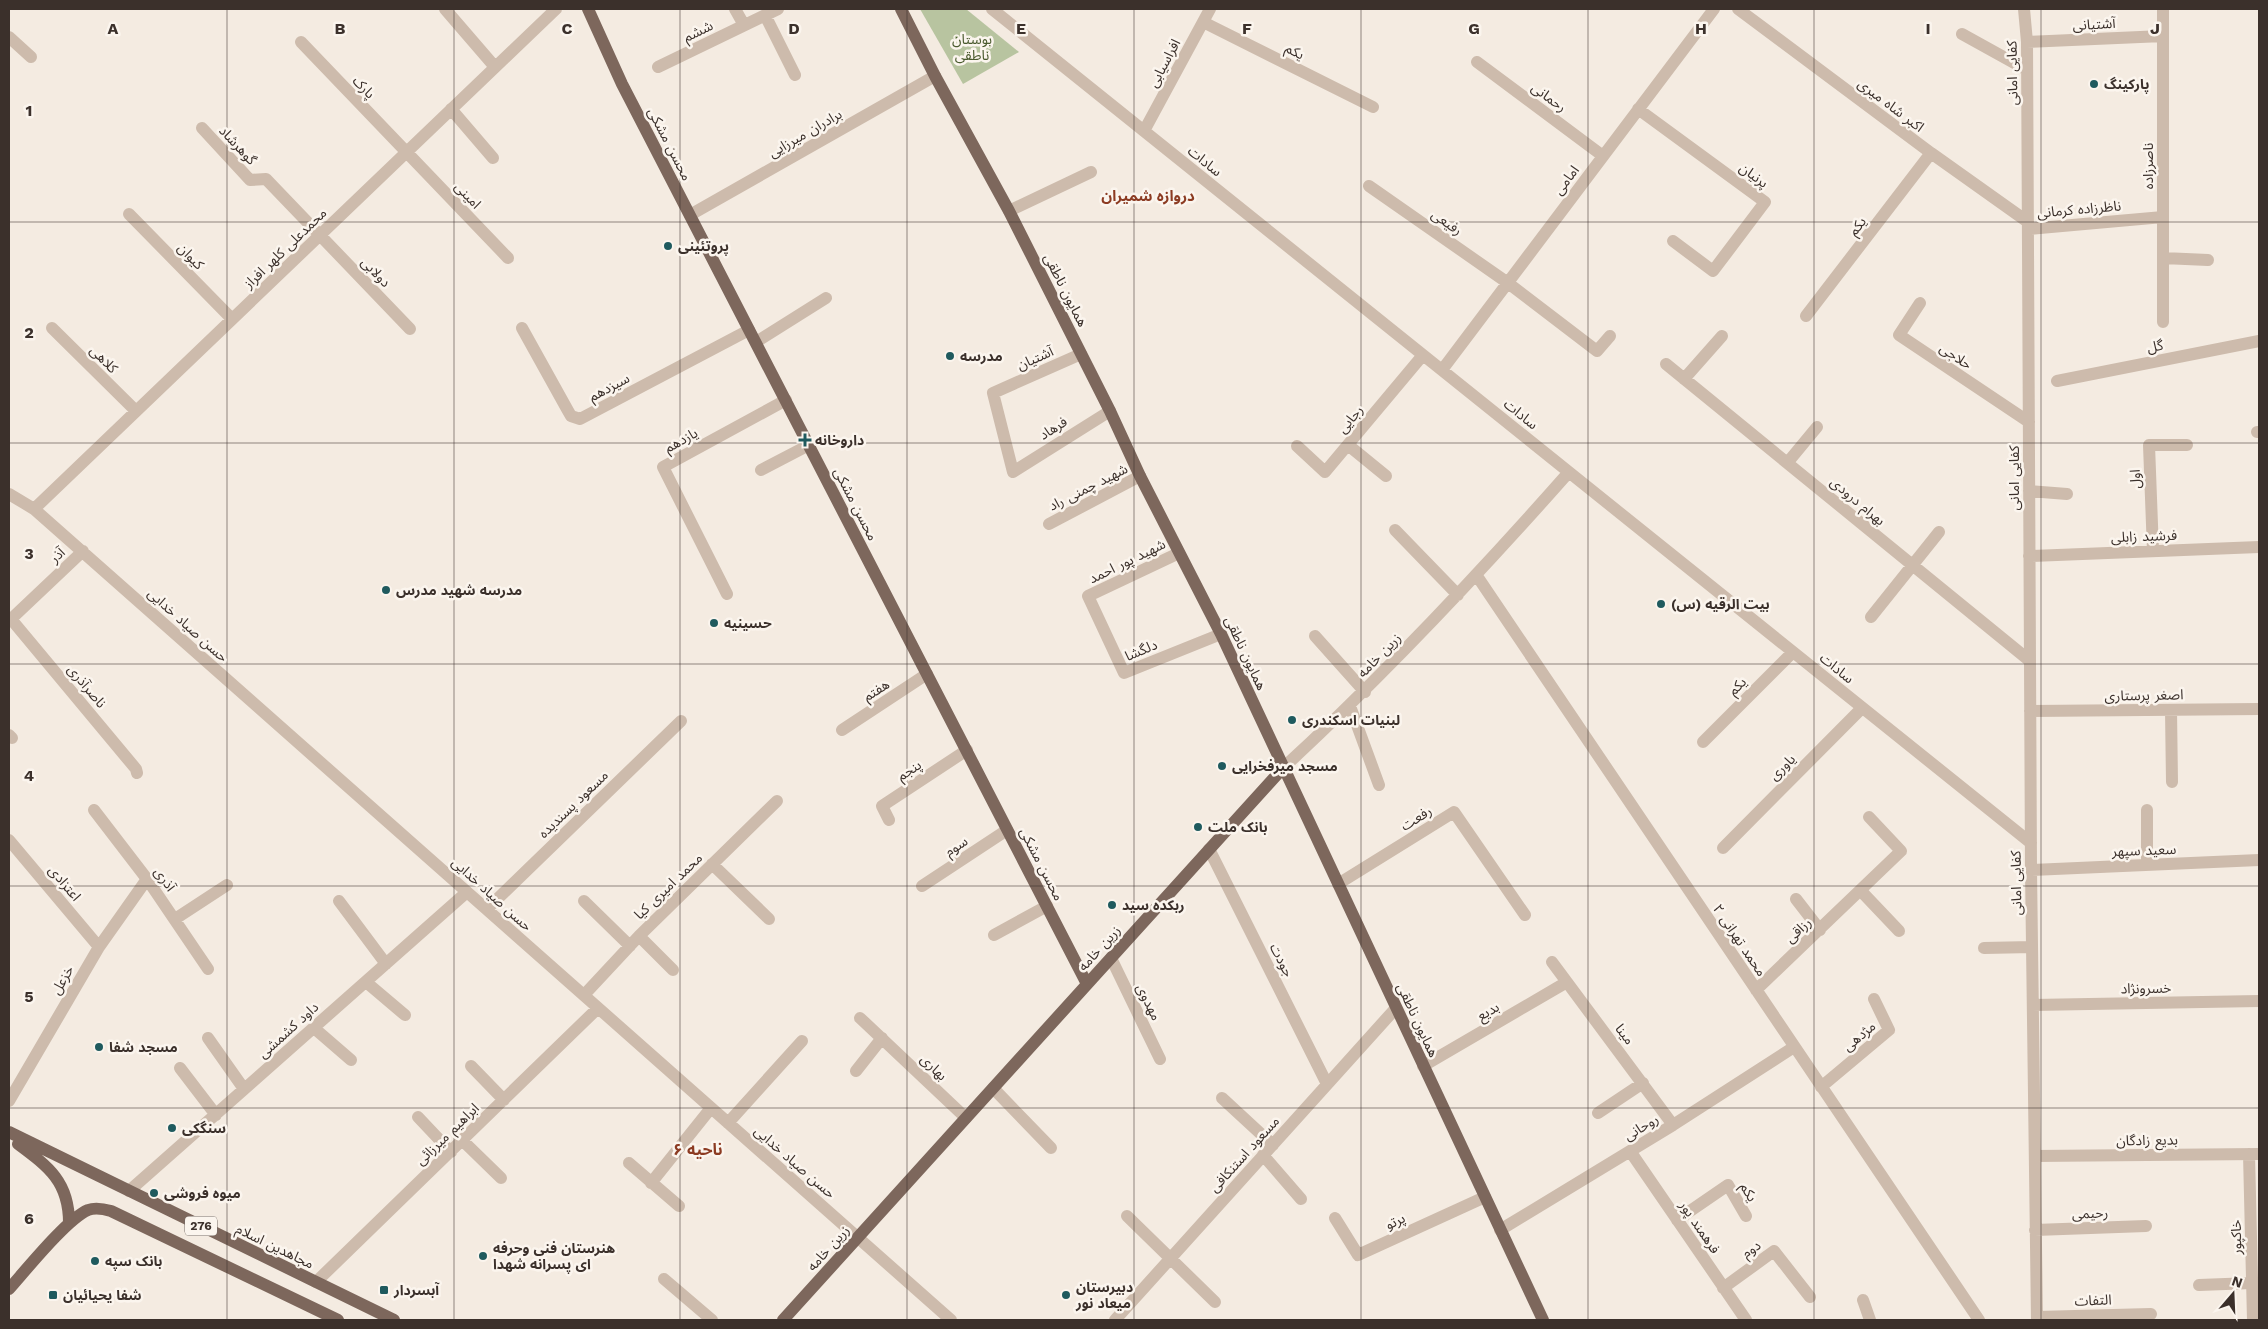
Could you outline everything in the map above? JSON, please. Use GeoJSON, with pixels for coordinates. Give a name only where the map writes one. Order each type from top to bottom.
{"type":"FeatureCollection","features":[{"type":"Feature","properties":{"kind":"main road","name":"محسن مشکی"},"geometry":{"type":"LineString","coordinates":[[588,9],[622,84],[1087,984]]}},
{"type":"Feature","properties":{"kind":"main road","name":"همایون ناطقی"},"geometry":{"type":"LineString","coordinates":[[901,9],[935,76],[1009,211],[1110,410],[1140,476],[1220,634],[1543,1320]]}},
{"type":"Feature","properties":{"kind":"main road","name":"زرین خامه"},"geometry":{"type":"LineString","coordinates":[[782,1320],[1283,768]]}},
{"type":"Feature","properties":{"kind":"main road","name":"مجاهدین اسلام"},"geometry":{"type":"LineString","coordinates":[[9,1132],[394,1320]]}},
{"type":"Feature","properties":{"kind":"main road"},"geometry":{"type":"LineString","coordinates":[[9,1136],[43,1162],[59,1181],[69,1204],[69,1223],[9,1289]]}},
{"type":"Feature","properties":{"kind":"main road","name":"276"},"geometry":{"type":"LineString","coordinates":[[69,1223],[88,1210],[99,1208],[111,1211],[338,1320]]}},
{"type":"Feature","properties":{"kind":"street"},"geometry":{"type":"LineString","coordinates":[[445,9],[495,67]]}},
{"type":"Feature","properties":{"kind":"street","name":"محمدعلی کلهر افراز"},"geometry":{"type":"LineString","coordinates":[[34,508],[556,9]]}},
{"type":"Feature","properties":{"kind":"street"},"geometry":{"type":"LineString","coordinates":[[735,9],[744,25]]}},
{"type":"Feature","properties":{"kind":"street","name":"ششم"},"geometry":{"type":"LineString","coordinates":[[658,67],[778,9]]}},
{"type":"Feature","properties":{"kind":"street","name":"سادات"},"geometry":{"type":"LineString","coordinates":[[992,9],[2031,843]]}},
{"type":"Feature","properties":{"kind":"street","name":"افراسیابی"},"geometry":{"type":"LineString","coordinates":[[1144,131],[1210,9]]}},
{"type":"Feature","properties":{"kind":"street","name":"امامی"},"geometry":{"type":"LineString","coordinates":[[1442,370],[1714,9]]}},
{"type":"Feature","properties":{"kind":"street","name":"اکبر شاه میری"},"geometry":{"type":"LineString","coordinates":[[1738,9],[2028,226]]}},
{"type":"Feature","properties":{"kind":"street","name":"کفایی امانی"},"geometry":{"type":"LineString","coordinates":[[2024,9],[2027,42],[2031,870],[2037,1319]]}},
{"type":"Feature","properties":{"kind":"street","name":"ناصرزاده"},"geometry":{"type":"LineString","coordinates":[[2163,9],[2163,322]]}},
{"type":"Feature","properties":{"kind":"street"},"geometry":{"type":"LineString","coordinates":[[765,15],[794,75]]}},
{"type":"Feature","properties":{"kind":"street","name":"یکم"},"geometry":{"type":"LineString","coordinates":[[1203,22],[1373,107]]}},
{"type":"Feature","properties":{"kind":"street"},"geometry":{"type":"LineString","coordinates":[[1962,34],[2027,70]]}},
{"type":"Feature","properties":{"kind":"street","name":"آشتیانی"},"geometry":{"type":"LineString","coordinates":[[2027,42],[2163,36]]}},
{"type":"Feature","properties":{"kind":"street"},"geometry":{"type":"LineString","coordinates":[[9,37],[31,58]]}},
{"type":"Feature","properties":{"kind":"street","name":"پارک"},"geometry":{"type":"LineString","coordinates":[[301,42],[406,152]]}},
{"type":"Feature","properties":{"kind":"street","name":"رحمانی"},"geometry":{"type":"LineString","coordinates":[[1477,62],[1604,156]]}},
{"type":"Feature","properties":{"kind":"street","name":"برادران میرزایی"},"geometry":{"type":"LineString","coordinates":[[690,216],[935,76]]}},
{"type":"Feature","properties":{"kind":"street"},"geometry":{"type":"LineString","coordinates":[[451,109],[493,158]]}},
{"type":"Feature","properties":{"kind":"street","name":"پرنیان"},"geometry":{"type":"LineString","coordinates":[[1638,109],[1765,202],[1713,271],[1673,241]]}},
{"type":"Feature","properties":{"kind":"street","name":"گوهرشاد"},"geometry":{"type":"LineString","coordinates":[[202,128],[250,180],[266,179],[320,235]]}},
{"type":"Feature","properties":{"kind":"street","name":"امینی"},"geometry":{"type":"LineString","coordinates":[[406,152],[508,258]]}},
{"type":"Feature","properties":{"kind":"street","name":"یکم"},"geometry":{"type":"LineString","coordinates":[[1806,316],[1931,154]]}},
{"type":"Feature","properties":{"kind":"street"},"geometry":{"type":"LineString","coordinates":[[1009,211],[1091,172]]}},
{"type":"Feature","properties":{"kind":"street","name":"رفیعی"},"geometry":{"type":"LineString","coordinates":[[1370,186],[1508,283]]}},
{"type":"Feature","properties":{"kind":"street","name":"کیوان"},"geometry":{"type":"LineString","coordinates":[[129,214],[232,319]]}},
{"type":"Feature","properties":{"kind":"street","name":"ناظرزاده کرمانی"},"geometry":{"type":"LineString","coordinates":[[2028,226],[2163,217]]}},
{"type":"Feature","properties":{"kind":"street","name":"دولابی"},"geometry":{"type":"LineString","coordinates":[[320,235],[410,329]]}},
{"type":"Feature","properties":{"kind":"street"},"geometry":{"type":"LineString","coordinates":[[2163,258],[2208,260]]}},
{"type":"Feature","properties":{"kind":"street"},"geometry":{"type":"LineString","coordinates":[[1508,283],[1597,351],[1610,336]]}},
{"type":"Feature","properties":{"kind":"street"},"geometry":{"type":"LineString","coordinates":[[756,342],[826,298]]}},
{"type":"Feature","properties":{"kind":"street","name":"حلاجی"},"geometry":{"type":"LineString","coordinates":[[1920,304],[1899,335],[2029,422]]}},
{"type":"Feature","properties":{"kind":"street","name":"کلاهی"},"geometry":{"type":"LineString","coordinates":[[52,328],[136,411]]}},
{"type":"Feature","properties":{"kind":"street","name":"سیزدهم"},"geometry":{"type":"LineString","coordinates":[[522,328],[567,410],[571,416],[580,420],[750,330]]}},
{"type":"Feature","properties":{"kind":"street"},"geometry":{"type":"LineString","coordinates":[[1684,380],[1722,336]]}},
{"type":"Feature","properties":{"kind":"street","name":"گل"},"geometry":{"type":"LineString","coordinates":[[2057,381],[2259,341]]}},
{"type":"Feature","properties":{"kind":"street","name":"آشتیان"},"geometry":{"type":"LineString","coordinates":[[1013,472],[993,393],[1081,354]]}},
{"type":"Feature","properties":{"kind":"street","name":"رجایی"},"geometry":{"type":"LineString","coordinates":[[1297,446],[1325,472],[1423,355]]}},
{"type":"Feature","properties":{"kind":"street","name":"بهرام درودی"},"geometry":{"type":"LineString","coordinates":[[1666,364],[2030,661]]}},
{"type":"Feature","properties":{"kind":"street","name":"یازدهم"},"geometry":{"type":"LineString","coordinates":[[727,594],[663,467],[786,400]]}},
{"type":"Feature","properties":{"kind":"street","name":"فرهاد"},"geometry":{"type":"LineString","coordinates":[[1013,472],[1110,410]]}},
{"type":"Feature","properties":{"kind":"street"},"geometry":{"type":"LineString","coordinates":[[1788,462],[1817,427]]}},
{"type":"Feature","properties":{"kind":"street"},"geometry":{"type":"LineString","coordinates":[[761,470],[809,445]]}},
{"type":"Feature","properties":{"kind":"street"},"geometry":{"type":"LineString","coordinates":[[1348,445],[1386,476]]}},
{"type":"Feature","properties":{"kind":"street","name":"اول"},"geometry":{"type":"LineString","coordinates":[[2153,551],[2149,445],[2187,445]]}},
{"type":"Feature","properties":{"kind":"street","name":"زرین خامه"},"geometry":{"type":"LineString","coordinates":[[1283,768],[1365,692],[1477,576],[1569,472]]}},
{"type":"Feature","properties":{"kind":"street","name":"شهید چمنی راد"},"geometry":{"type":"LineString","coordinates":[[1049,524],[1140,476]]}},
{"type":"Feature","properties":{"kind":"street"},"geometry":{"type":"LineString","coordinates":[[2029,491],[2066,494]]}},
{"type":"Feature","properties":{"kind":"street","name":"حسن صیاد خدایی"},"geometry":{"type":"LineString","coordinates":[[10,497],[34,508],[951,1320]]}},
{"type":"Feature","properties":{"kind":"street"},"geometry":{"type":"LineString","coordinates":[[1395,530],[1458,595]]}},
{"type":"Feature","properties":{"kind":"street"},"geometry":{"type":"LineString","coordinates":[[1870,617],[1939,532]]}},
{"type":"Feature","properties":{"kind":"street","name":"فرشید زابلی"},"geometry":{"type":"LineString","coordinates":[[2029,556],[2259,547]]}},
{"type":"Feature","properties":{"kind":"street","name":"آذر"},"geometry":{"type":"LineString","coordinates":[[10,620],[83,551]]}},
{"type":"Feature","properties":{"kind":"street","name":"شهید پور احمد"},"geometry":{"type":"LineString","coordinates":[[1088,596],[1179,552]]}},
{"type":"Feature","properties":{"kind":"street","name":"محمد تهرانی ۲"},"geometry":{"type":"LineString","coordinates":[[1477,576],[1979,1320]]}},
{"type":"Feature","properties":{"kind":"street","name":"دلگشا"},"geometry":{"type":"LineString","coordinates":[[1088,596],[1124,674],[1220,634]]}},
{"type":"Feature","properties":{"kind":"street","name":"ناصرآذری"},"geometry":{"type":"LineString","coordinates":[[10,620],[136,769],[137,773]]}},
{"type":"Feature","properties":{"kind":"street"},"geometry":{"type":"LineString","coordinates":[[1315,636],[1365,692]]}},
{"type":"Feature","properties":{"kind":"street","name":"یکم"},"geometry":{"type":"LineString","coordinates":[[1703,742],[1793,652]]}},
{"type":"Feature","properties":{"kind":"street","name":"هفتم"},"geometry":{"type":"LineString","coordinates":[[842,730],[927,674]]}},
{"type":"Feature","properties":{"kind":"street"},"geometry":{"type":"LineString","coordinates":[[1350,706],[1379,784]]}},
{"type":"Feature","properties":{"kind":"street","name":"یاوری"},"geometry":{"type":"LineString","coordinates":[[1722,848],[1862,708]]}},
{"type":"Feature","properties":{"kind":"street","name":"اصغر پرستاری"},"geometry":{"type":"LineString","coordinates":[[2030,711],[2259,709]]}},
{"type":"Feature","properties":{"kind":"street"},"geometry":{"type":"LineString","coordinates":[[2171,710],[2172,782]]}},
{"type":"Feature","properties":{"kind":"street","name":"مسعود پسندیده"},"geometry":{"type":"LineString","coordinates":[[487,909],[681,721]]}},
{"type":"Feature","properties":{"kind":"street","name":"پنجم"},"geometry":{"type":"LineString","coordinates":[[889,820],[882,806],[967,750]]}},
{"type":"Feature","properties":{"kind":"street","name":"محمد امیری کیا"},"geometry":{"type":"LineString","coordinates":[[584,996],[639,936],[777,801]]}},
{"type":"Feature","properties":{"kind":"street","name":"آذری"},"geometry":{"type":"LineString","coordinates":[[94,810],[147,879],[208,970]]}},
{"type":"Feature","properties":{"kind":"street"},"geometry":{"type":"LineString","coordinates":[[2147,810],[2147,865]]}},
{"type":"Feature","properties":{"kind":"street","name":"رفعت"},"geometry":{"type":"LineString","coordinates":[[1338,884],[1454,812],[1526,915]]}},
{"type":"Feature","properties":{"kind":"street","name":"رزاقی"},"geometry":{"type":"LineString","coordinates":[[1756,990],[1861,891],[1900,851],[1869,817]]}},
{"type":"Feature","properties":{"kind":"street","name":"سوم"},"geometry":{"type":"LineString","coordinates":[[922,886],[1007,830]]}},
{"type":"Feature","properties":{"kind":"street","name":"اعتزادی"},"geometry":{"type":"LineString","coordinates":[[9,840],[99,947]]}},
{"type":"Feature","properties":{"kind":"street","name":"جودت"},"geometry":{"type":"LineString","coordinates":[[1209,849],[1327,1084]]}},
{"type":"Feature","properties":{"kind":"street","name":"سعید سپهر"},"geometry":{"type":"LineString","coordinates":[[2031,870],[2259,860]]}},
{"type":"Feature","properties":{"kind":"street"},"geometry":{"type":"LineString","coordinates":[[712,864],[769,919]]}},
{"type":"Feature","properties":{"kind":"street","name":"خزعل"},"geometry":{"type":"LineString","coordinates":[[9,1101],[99,947],[147,879]]}},
{"type":"Feature","properties":{"kind":"street"},"geometry":{"type":"LineString","coordinates":[[175,919],[227,885]]}},
{"type":"Feature","properties":{"kind":"street"},"geometry":{"type":"LineString","coordinates":[[1861,891],[1899,932]]}},
{"type":"Feature","properties":{"kind":"street","name":"داود کشمشی"},"geometry":{"type":"LineString","coordinates":[[130,1191],[467,892]]}},
{"type":"Feature","properties":{"kind":"street"},"geometry":{"type":"LineString","coordinates":[[1796,899],[1820,930]]}},
{"type":"Feature","properties":{"kind":"street"},"geometry":{"type":"LineString","coordinates":[[339,901],[386,964]]}},
{"type":"Feature","properties":{"kind":"street"},"geometry":{"type":"LineString","coordinates":[[584,901],[630,946]]}},
{"type":"Feature","properties":{"kind":"street"},"geometry":{"type":"LineString","coordinates":[[994,935],[1047,906]]}},
{"type":"Feature","properties":{"kind":"street"},"geometry":{"type":"LineString","coordinates":[[639,936],[673,970]]}},
{"type":"Feature","properties":{"kind":"street"},"geometry":{"type":"LineString","coordinates":[[1984,948],[2032,947]]}},
{"type":"Feature","properties":{"kind":"street","name":"مهدوی"},"geometry":{"type":"LineString","coordinates":[[1111,958],[1160,1059]]}},
{"type":"Feature","properties":{"kind":"street","name":"مینا"},"geometry":{"type":"LineString","coordinates":[[1552,962],[1673,1125]]}},
{"type":"Feature","properties":{"kind":"street"},"geometry":{"type":"LineString","coordinates":[[366,982],[405,1015]]}},
{"type":"Feature","properties":{"kind":"street","name":"بدیع"},"geometry":{"type":"LineString","coordinates":[[1423,1066],[1567,982]]}},
{"type":"Feature","properties":{"kind":"street","name":"مژدهی"},"geometry":{"type":"LineString","coordinates":[[1822,1087],[1889,1030],[1874,999]]}},
{"type":"Feature","properties":{"kind":"street","name":"خسرونژاد"},"geometry":{"type":"LineString","coordinates":[[2033,1005],[2259,1001]]}},
{"type":"Feature","properties":{"kind":"street","name":"ابراهیم میرزائی"},"geometry":{"type":"LineString","coordinates":[[316,1282],[598,1008]]}},
{"type":"Feature","properties":{"kind":"street","name":"مسعود استنکافی"},"geometry":{"type":"LineString","coordinates":[[1115,1320],[1396,1008]]}},
{"type":"Feature","properties":{"kind":"street","name":"بهاری"},"geometry":{"type":"LineString","coordinates":[[860,1018],[966,1118]]}},
{"type":"Feature","properties":{"kind":"street"},"geometry":{"type":"LineString","coordinates":[[314,1028],[352,1060]]}},
{"type":"Feature","properties":{"kind":"street"},"geometry":{"type":"LineString","coordinates":[[208,1038],[244,1089]]}},
{"type":"Feature","properties":{"kind":"street"},"geometry":{"type":"LineString","coordinates":[[856,1071],[882,1038]]}},
{"type":"Feature","properties":{"kind":"street"},"geometry":{"type":"LineString","coordinates":[[728,1124],[802,1041]]}},
{"type":"Feature","properties":{"kind":"street","name":"روحانی"},"geometry":{"type":"LineString","coordinates":[[1500,1230],[1630,1152],[1794,1047]]}},
{"type":"Feature","properties":{"kind":"street"},"geometry":{"type":"LineString","coordinates":[[471,1066],[504,1100]]}},
{"type":"Feature","properties":{"kind":"street"},"geometry":{"type":"LineString","coordinates":[[180,1068],[216,1115]]}},
{"type":"Feature","properties":{"kind":"street"},"geometry":{"type":"LineString","coordinates":[[1598,1113],[1643,1083]]}},
{"type":"Feature","properties":{"kind":"street"},"geometry":{"type":"LineString","coordinates":[[993,1088],[1050,1148]]}},
{"type":"Feature","properties":{"kind":"street"},"geometry":{"type":"LineString","coordinates":[[1222,1098],[1272,1145]]}},
{"type":"Feature","properties":{"kind":"street"},"geometry":{"type":"LineString","coordinates":[[651,1182],[711,1108]]}},
{"type":"Feature","properties":{"kind":"street"},"geometry":{"type":"LineString","coordinates":[[418,1117],[451,1152]]}},
{"type":"Feature","properties":{"kind":"street"},"geometry":{"type":"LineString","coordinates":[[462,1140],[501,1178]]}},
{"type":"Feature","properties":{"kind":"street","name":"فرهمند پور"},"geometry":{"type":"LineString","coordinates":[[1630,1152],[1746,1320]]}},
{"type":"Feature","properties":{"kind":"street","name":"بدیع زادگان"},"geometry":{"type":"LineString","coordinates":[[2034,1156],[2254,1154]]}},
{"type":"Feature","properties":{"kind":"street","name":"خاکپور"},"geometry":{"type":"LineString","coordinates":[[2253,1320],[2254,1154]]}},
{"type":"Feature","properties":{"kind":"street"},"geometry":{"type":"LineString","coordinates":[[1263,1155],[1301,1199]]}},
{"type":"Feature","properties":{"kind":"street"},"geometry":{"type":"LineString","coordinates":[[629,1163],[679,1206]]}},
{"type":"Feature","properties":{"kind":"street","name":"یکم"},"geometry":{"type":"LineString","coordinates":[[1677,1220],[1728,1185],[1746,1216]]}},
{"type":"Feature","properties":{"kind":"street","name":"پرتو"},"geometry":{"type":"LineString","coordinates":[[1335,1218],[1358,1255],[1484,1196]]}},
{"type":"Feature","properties":{"kind":"street"},"geometry":{"type":"LineString","coordinates":[[1127,1216],[1215,1302]]}},
{"type":"Feature","properties":{"kind":"street","name":"رحیمی"},"geometry":{"type":"LineString","coordinates":[[2035,1230],[2146,1226]]}},
{"type":"Feature","properties":{"kind":"street","name":"دوم"},"geometry":{"type":"LineString","coordinates":[[1723,1288],[1774,1251],[1810,1297]]}},
{"type":"Feature","properties":{"kind":"street"},"geometry":{"type":"LineString","coordinates":[[664,1279],[712,1320]]}},
{"type":"Feature","properties":{"kind":"street"},"geometry":{"type":"LineString","coordinates":[[2199,1285],[2252,1283]]}},
{"type":"Feature","properties":{"kind":"street"},"geometry":{"type":"LineString","coordinates":[[1863,1300],[1870,1320]]}},
{"type":"Feature","properties":{"kind":"street","name":"التفات"},"geometry":{"type":"LineString","coordinates":[[2037,1319],[2151,1314]]}},
{"type":"Feature","properties":{"kind":"green space","name":"بوستان ناطقی"},"geometry":{"type":"Polygon","coordinates":[[[920,9],[966,9],[1019,52],[963,84],[920,9]]]}},
{"type":"Feature","properties":{"kind":"place","name":"پارکینگ"},"geometry":{"type":"Point","coordinates":[2094,84]}},
{"type":"Feature","properties":{"kind":"place","name":"پروتئینی"},"geometry":{"type":"Point","coordinates":[668,246]}},
{"type":"Feature","properties":{"kind":"place","name":"مدرسه"},"geometry":{"type":"Point","coordinates":[950,356]}},
{"type":"Feature","properties":{"kind":"place","name":"داروخانه"},"geometry":{"type":"Point","coordinates":[805,440]}},
{"type":"Feature","properties":{"kind":"place","name":"مدرسه شهید مدرس"},"geometry":{"type":"Point","coordinates":[386,590]}},
{"type":"Feature","properties":{"kind":"place","name":"بیت الرقیه (س)"},"geometry":{"type":"Point","coordinates":[1661,604]}},
{"type":"Feature","properties":{"kind":"place","name":"حسینیه"},"geometry":{"type":"Point","coordinates":[714,623]}},
{"type":"Feature","properties":{"kind":"place","name":"لبنیات اسکندری"},"geometry":{"type":"Point","coordinates":[1292,720]}},
{"type":"Feature","properties":{"kind":"place","name":"مسجد میرفخرایی"},"geometry":{"type":"Point","coordinates":[1222,766]}},
{"type":"Feature","properties":{"kind":"place","name":"بانک ملت"},"geometry":{"type":"Point","coordinates":[1198,827]}},
{"type":"Feature","properties":{"kind":"place","name":"ربکده سید"},"geometry":{"type":"Point","coordinates":[1112,905]}},
{"type":"Feature","properties":{"kind":"place","name":"مسجد شفا"},"geometry":{"type":"Point","coordinates":[99,1047]}},
{"type":"Feature","properties":{"kind":"place","name":"سنگکی"},"geometry":{"type":"Point","coordinates":[172,1128]}},
{"type":"Feature","properties":{"kind":"place","name":"میوه فروشی"},"geometry":{"type":"Point","coordinates":[154,1193]}},
{"type":"Feature","properties":{"kind":"place","name":"هنرستان فنی وحرفه ای پسرانه شهدا"},"geometry":{"type":"Point","coordinates":[483,1256]}},
{"type":"Feature","properties":{"kind":"place","name":"بانک سپه"},"geometry":{"type":"Point","coordinates":[95,1261]}},
{"type":"Feature","properties":{"kind":"place","name":"آبسردار"},"geometry":{"type":"Point","coordinates":[384,1290]}},
{"type":"Feature","properties":{"kind":"place","name":"شفا یحیائیان"},"geometry":{"type":"Point","coordinates":[53,1295]}},
{"type":"Feature","properties":{"kind":"place","name":"دبیرستان میعاد نور"},"geometry":{"type":"Point","coordinates":[1066,1295]}},
{"type":"Feature","properties":{"kind":"district","name":"دروازه شمیران"},"geometry":{"type":"Point","coordinates":[1148,196]}},
{"type":"Feature","properties":{"kind":"district","name":"ناحیه ۶"},"geometry":{"type":"Point","coordinates":[698,1149]}}]}
